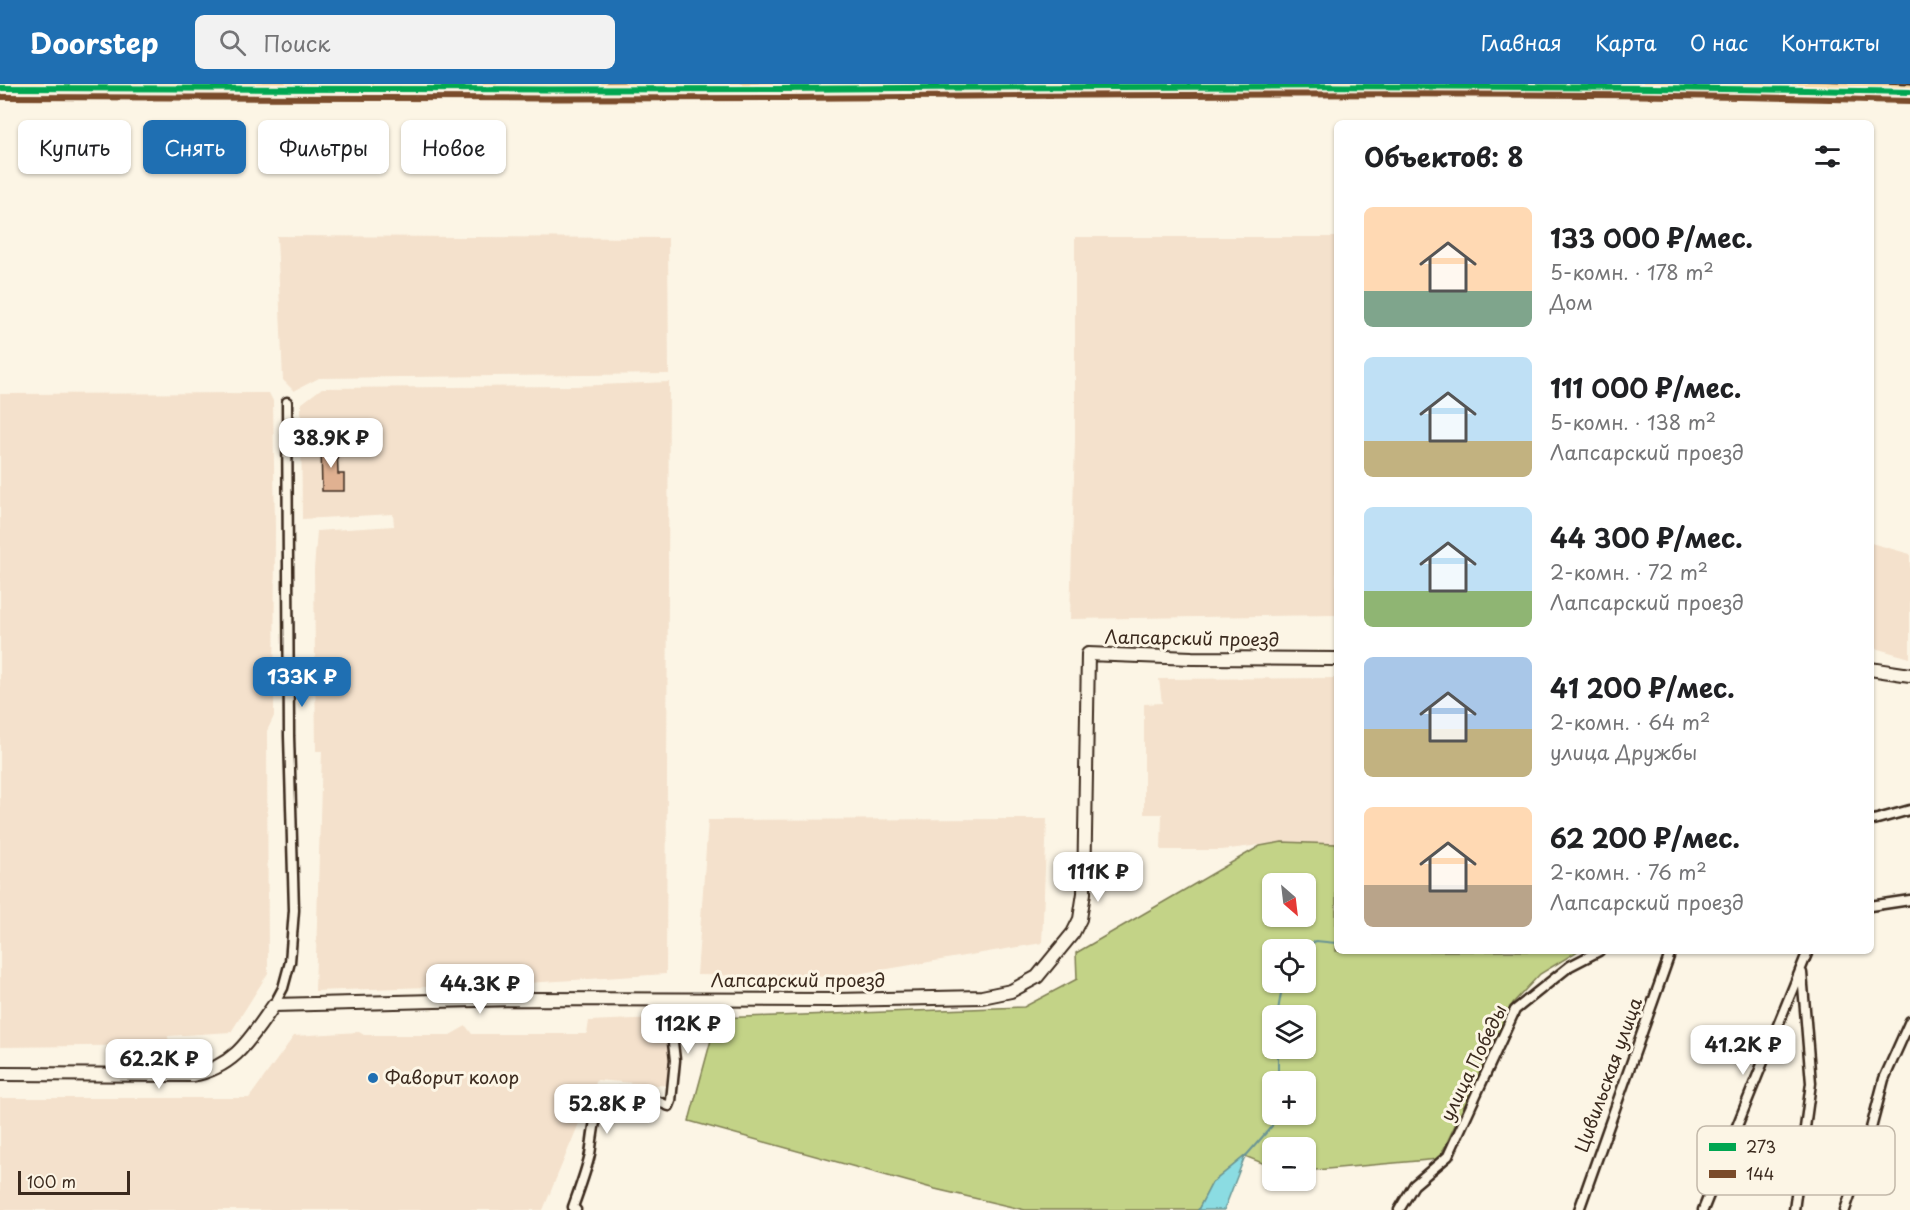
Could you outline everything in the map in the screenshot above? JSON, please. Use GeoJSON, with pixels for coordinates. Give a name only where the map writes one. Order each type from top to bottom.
{"type":"FeatureCollection","features":[{"type":"Feature","properties":{"kind":"highway"},"geometry":{"type":"LineString","coordinates":[[0,88],[55,86],[585,90],[1398,85],[1810,86],[1910,92]]}},
{"type":"Feature","properties":{"kind":"street"},"geometry":{"type":"LineString","coordinates":[[0,1074],[192,1076],[209,1072],[225,1064],[238,1053],[274,1005],[283,988],[290,962],[294,910],[289,736],[287,402]]}},
{"type":"Feature","properties":{"kind":"street","name":"Лапсарский проезд"},"geometry":{"type":"LineString","coordinates":[[274,1005],[516,999],[836,1000],[982,997],[1011,991],[1036,977],[1073,933],[1080,918],[1084,893],[1088,654],[1192,658],[1334,659]]}},
{"type":"Feature","properties":{"kind":"street"},"geometry":{"type":"LineString","coordinates":[[1874,670],[1910,675]]}},
{"type":"Feature","properties":{"kind":"street"},"geometry":{"type":"LineString","coordinates":[[1874,820],[1910,810]]}},
{"type":"Feature","properties":{"kind":"street"},"geometry":{"type":"LineString","coordinates":[[1874,905],[1910,900]]}},
{"type":"Feature","properties":{"kind":"street","name":"улица Победы"},"geometry":{"type":"LineString","coordinates":[[1399,1210],[1414,1185],[1448,1156],[1515,1010],[1570,966],[1593,954]]}},
{"type":"Feature","properties":{"kind":"street","name":"Цивильская улица"},"geometry":{"type":"LineString","coordinates":[[1578,1210],[1670,954]]}},
{"type":"Feature","properties":{"kind":"street"},"geometry":{"type":"LineString","coordinates":[[1738,1126],[1807,954]]}},
{"type":"Feature","properties":{"kind":"street"},"geometry":{"type":"LineString","coordinates":[[1802,969],[1811,1083],[1805,1126]]}},
{"type":"Feature","properties":{"kind":"street"},"geometry":{"type":"LineString","coordinates":[[575,1209],[590,1156],[597,1115],[604,1100],[616,1094],[625,1093],[639,1095],[669,1106],[675,1060],[668,999]]}},
{"type":"Feature","properties":{"kind":"street"},"geometry":{"type":"LineString","coordinates":[[1872,1126],[1884,1079],[1910,1021]]}},
{"type":"Feature","properties":{"kind":"street"},"geometry":{"type":"LineString","coordinates":[[1703,1210],[1709,1195]]}},
{"type":"Feature","properties":{"kind":"street"},"geometry":{"type":"LineString","coordinates":[[1794,1210],[1796,1195]]}},
{"type":"Feature","properties":{"kind":"street"},"geometry":{"type":"LineString","coordinates":[[1845,1210],[1850,1195]]}},
{"type":"Feature","properties":{"kind":"shaded area"},"geometry":{"type":"Polygon","coordinates":[[[277,236],[668,238],[669,374],[319,378],[294,391],[283,380],[277,236]]]}},
{"type":"Feature","properties":{"kind":"shaded area"},"geometry":{"type":"Polygon","coordinates":[[[1075,237],[1334,237],[1334,615],[1070,619],[1075,441],[1075,237]]]}},
{"type":"Feature","properties":{"kind":"shaded area"},"geometry":{"type":"Polygon","coordinates":[[[669,382],[666,974],[511,984],[315,991],[322,751],[316,751],[314,569],[317,531],[394,526],[393,514],[302,519],[301,404],[322,388],[575,386],[669,382]]]}},
{"type":"Feature","properties":{"kind":"shaded area"},"geometry":{"type":"Polygon","coordinates":[[[269,393],[273,401],[275,527],[274,716],[267,731],[268,973],[231,1032],[168,1036],[169,1045],[0,1047],[0,394],[269,393]]]}},
{"type":"Feature","properties":{"kind":"shaded area"},"geometry":{"type":"Polygon","coordinates":[[[1874,544],[1910,554],[1910,658],[1874,648],[1874,544]]]}},
{"type":"Feature","properties":{"kind":"shaded area"},"geometry":{"type":"Polygon","coordinates":[[[1334,678],[1334,844],[1282,842],[1222,850],[1161,850],[1162,814],[1144,814],[1144,704],[1162,703],[1159,679],[1334,678]]]}},
{"type":"Feature","properties":{"kind":"shaded area"},"geometry":{"type":"Polygon","coordinates":[[[1047,819],[1042,943],[840,977],[697,975],[708,820],[1047,819]]]}},
{"type":"Feature","properties":{"kind":"shaded area"},"geometry":{"type":"Polygon","coordinates":[[[657,1018],[668,1025],[667,1033],[671,1034],[670,1086],[597,1080],[543,1210],[0,1210],[0,1098],[249,1098],[294,1036],[359,1032],[364,1035],[450,1035],[466,1026],[472,1034],[587,1034],[589,1021],[657,1018]]]}},
{"type":"Feature","properties":{"kind":"green space"},"geometry":{"type":"Polygon","coordinates":[[[1282,842],[1334,844],[1334,954],[1573,954],[1540,974],[1513,1003],[1439,1159],[1316,1170],[1316,1137],[1262,1137],[1262,1163],[1245,1156],[1212,1183],[1198,1210],[1025,1210],[935,1189],[689,1121],[717,1018],[1024,1007],[1077,979],[1076,953],[1260,846],[1282,842]]]}},
{"type":"Feature","properties":{"kind":"water"},"geometry":{"type":"Polygon","coordinates":[[[1245,1156],[1224,1210],[1198,1210],[1212,1183],[1245,1156]]]}},
{"type":"Feature","properties":{"kind":"building"},"geometry":{"type":"Polygon","coordinates":[[[337,443],[338,474],[344,474],[344,491],[322,491],[321,444],[337,443]]]}},
{"type":"Feature","properties":{"kind":"waterway"},"geometry":{"type":"LineString","coordinates":[[1316,941],[1334,943]]}},
{"type":"Feature","properties":{"kind":"waterway"},"geometry":{"type":"LineString","coordinates":[[1279,1005],[1281,993]]}},
{"type":"Feature","properties":{"kind":"waterway"},"geometry":{"type":"LineString","coordinates":[[1278,1059],[1278,1071]]}},
{"type":"Feature","properties":{"kind":"waterway"},"geometry":{"type":"LineString","coordinates":[[1244,1158],[1272,1125]]}},
{"type":"Feature","properties":{"kind":"transit line","name":"273"},"geometry":{"type":"LineString","coordinates":[[0,88],[583,89],[1344,86],[1910,92]]}},
{"type":"Feature","properties":{"kind":"transit line","name":"144"},"geometry":{"type":"LineString","coordinates":[[0,97],[680,98],[1485,94],[1910,101]]}},
{"type":"Feature","properties":{"kind":"place","name":"Фаворит колор"},"geometry":{"type":"Point","coordinates":[373,1078]}}]}
